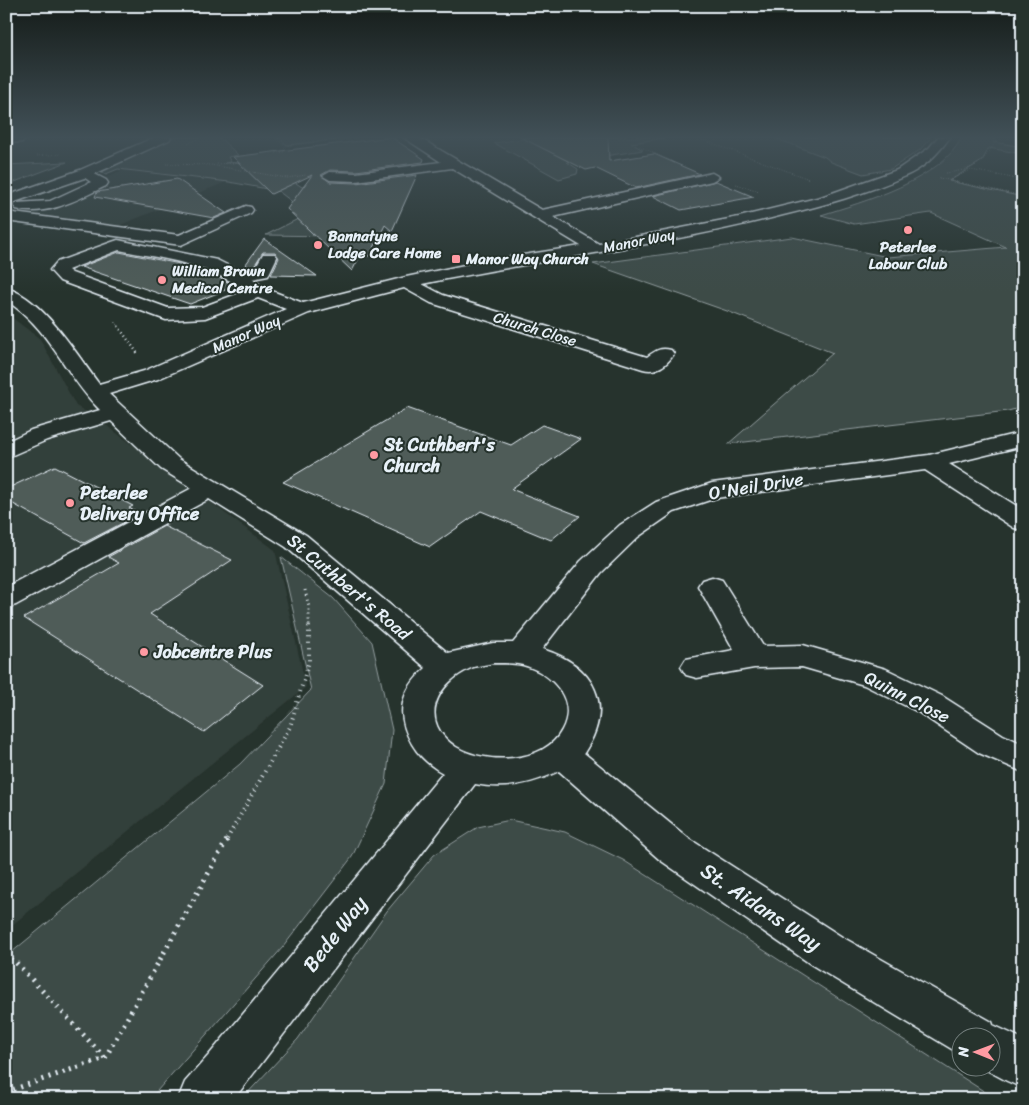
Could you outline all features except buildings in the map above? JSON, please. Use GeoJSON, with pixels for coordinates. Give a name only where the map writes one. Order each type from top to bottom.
{"type":"FeatureCollection","features":[{"type":"Feature","properties":{"kind":"street"},"geometry":{"type":"LineString","coordinates":[[6,190],[40,189]]}},
{"type":"Feature","properties":{"kind":"street"},"geometry":{"type":"LineString","coordinates":[[6,201],[40,189]]}},
{"type":"Feature","properties":{"kind":"street"},"geometry":{"type":"LineString","coordinates":[[6,207],[52,205],[87,189]]}},
{"type":"Feature","properties":{"kind":"street"},"geometry":{"type":"LineString","coordinates":[[496,189],[597,249]]}},
{"type":"Feature","properties":{"kind":"street"},"geometry":{"type":"LineString","coordinates":[[541,215],[660,189]]}},
{"type":"Feature","properties":{"kind":"street","name":"Manor Way"},"geometry":{"type":"LineString","coordinates":[[94,392],[151,375],[302,309],[406,282],[484,266],[597,249],[739,222],[826,200],[858,189]]}},
{"type":"Feature","properties":{"kind":"street"},"geometry":{"type":"LineString","coordinates":[[6,216],[181,240],[246,210]]}},
{"type":"Feature","properties":{"kind":"street"},"geometry":{"type":"LineString","coordinates":[[258,292],[205,312],[166,314],[66,277],[58,270],[63,266],[118,245],[211,264],[237,276],[258,292],[302,309]]}},
{"type":"Feature","properties":{"kind":"street"},"geometry":{"type":"LineString","coordinates":[[237,276],[262,272],[269,257]]}},
{"type":"Feature","properties":{"kind":"street","name":"Church Close"},"geometry":{"type":"LineString","coordinates":[[406,282],[437,299],[650,364],[664,354]]}},
{"type":"Feature","properties":{"kind":"street","name":"St Cuthbert's Road"},"geometry":{"type":"LineString","coordinates":[[6,293],[18,300],[43,322],[94,392],[170,464],[296,540],[446,668]]}},
{"type":"Feature","properties":{"kind":"street"},"geometry":{"type":"LineString","coordinates":[[6,451],[39,435],[116,412]]}},
{"type":"Feature","properties":{"kind":"street","name":"O'Neil Drive"},"geometry":{"type":"LineString","coordinates":[[521,654],[591,567],[629,532],[665,507],[712,491],[929,462],[1023,439]]}},
{"type":"Feature","properties":{"kind":"street"},"geometry":{"type":"LineString","coordinates":[[929,462],[1023,522]]}},
{"type":"Feature","properties":{"kind":"street"},"geometry":{"type":"LineString","coordinates":[[6,599],[210,488]]}},
{"type":"Feature","properties":{"kind":"street"},"geometry":{"type":"LineString","coordinates":[[712,586],[754,657]]}},
{"type":"Feature","properties":{"kind":"street"},"geometry":{"type":"LineString","coordinates":[[494,653],[521,654],[552,665],[566,674],[580,692],[585,712],[578,735],[562,754],[536,768],[506,773],[467,768],[442,756],[424,738],[417,717],[418,702],[428,683],[446,668],[466,658],[494,653]]}},
{"type":"Feature","properties":{"kind":"street","name":"Quinn Close"},"geometry":{"type":"LineString","coordinates":[[697,667],[754,657],[803,656],[875,677],[930,704],[991,744],[1023,759]]}},
{"type":"Feature","properties":{"kind":"street","name":"St. Aidans Way"},"geometry":{"type":"LineString","coordinates":[[562,754],[674,849],[827,951],[959,1028]]}},
{"type":"Feature","properties":{"kind":"street","name":"Bede Way"},"geometry":{"type":"LineString","coordinates":[[202,1099],[226,1072],[467,768]]}},
{"type":"Feature","properties":{"kind":"street"},"geometry":{"type":"LineString","coordinates":[[1002,1053],[1023,1065]]}},
{"type":"Feature","properties":{"kind":"path"},"geometry":{"type":"LineString","coordinates":[[986,189],[1023,196]]}},
{"type":"Feature","properties":{"kind":"path"},"geometry":{"type":"LineString","coordinates":[[6,1092],[105,1058],[290,726],[309,661],[308,607],[296,540]]}},
{"type":"Feature","properties":{"kind":"path"},"geometry":{"type":"LineString","coordinates":[[6,952],[105,1058]]}},
{"type":"Feature","properties":{"kind":"shaded area"},"geometry":{"type":"Polygon","coordinates":[[[80,189],[210,189],[113,228],[19,215],[80,189]]]}},
{"type":"Feature","properties":{"kind":"shaded area"},"geometry":{"type":"Polygon","coordinates":[[[265,189],[335,189],[330,236],[266,235],[304,216],[295,204],[278,191],[265,189]]]}},
{"type":"Feature","properties":{"kind":"shaded area"},"geometry":{"type":"Polygon","coordinates":[[[896,189],[984,189],[1023,197],[1023,407],[1008,411],[728,444],[833,353],[727,311],[593,264],[792,237],[888,257],[1006,247],[931,213],[854,224],[821,215],[896,189]]]}},
{"type":"Feature","properties":{"kind":"shaded area"},"geometry":{"type":"Polygon","coordinates":[[[6,313],[40,339],[76,406],[95,417],[275,550],[306,687],[6,930],[6,313]]]}},
{"type":"Feature","properties":{"kind":"shaded area"},"geometry":{"type":"Polygon","coordinates":[[[281,557],[333,598],[372,642],[392,730],[386,784],[352,857],[283,947],[150,1099],[6,1099],[6,957],[240,764],[311,690],[281,557]]]}},
{"type":"Feature","properties":{"kind":"shaded area"},"geometry":{"type":"Polygon","coordinates":[[[510,820],[565,832],[623,860],[952,1071],[952,1078],[963,1078],[996,1099],[242,1099],[298,1039],[387,911],[434,855],[478,827],[510,820]]]}},
{"type":"Feature","properties":{"kind":"place","name":"Peterlee Labour Club"},"geometry":{"type":"Point","coordinates":[908,230]}},
{"type":"Feature","properties":{"kind":"place","name":"Bannatyne Lodge Care Home"},"geometry":{"type":"Point","coordinates":[318,245]}},
{"type":"Feature","properties":{"kind":"place","name":"Manor Way Church"},"geometry":{"type":"Point","coordinates":[456,259]}},
{"type":"Feature","properties":{"kind":"place","name":"William Brown Medical Centre"},"geometry":{"type":"Point","coordinates":[162,280]}},
{"type":"Feature","properties":{"kind":"place","name":"St Cuthbert's Church"},"geometry":{"type":"Point","coordinates":[374,455]}},
{"type":"Feature","properties":{"kind":"place","name":"Peterlee Delivery Office"},"geometry":{"type":"Point","coordinates":[70,503]}},
{"type":"Feature","properties":{"kind":"place","name":"Jobcentre Plus"},"geometry":{"type":"Point","coordinates":[144,652]}}]}
